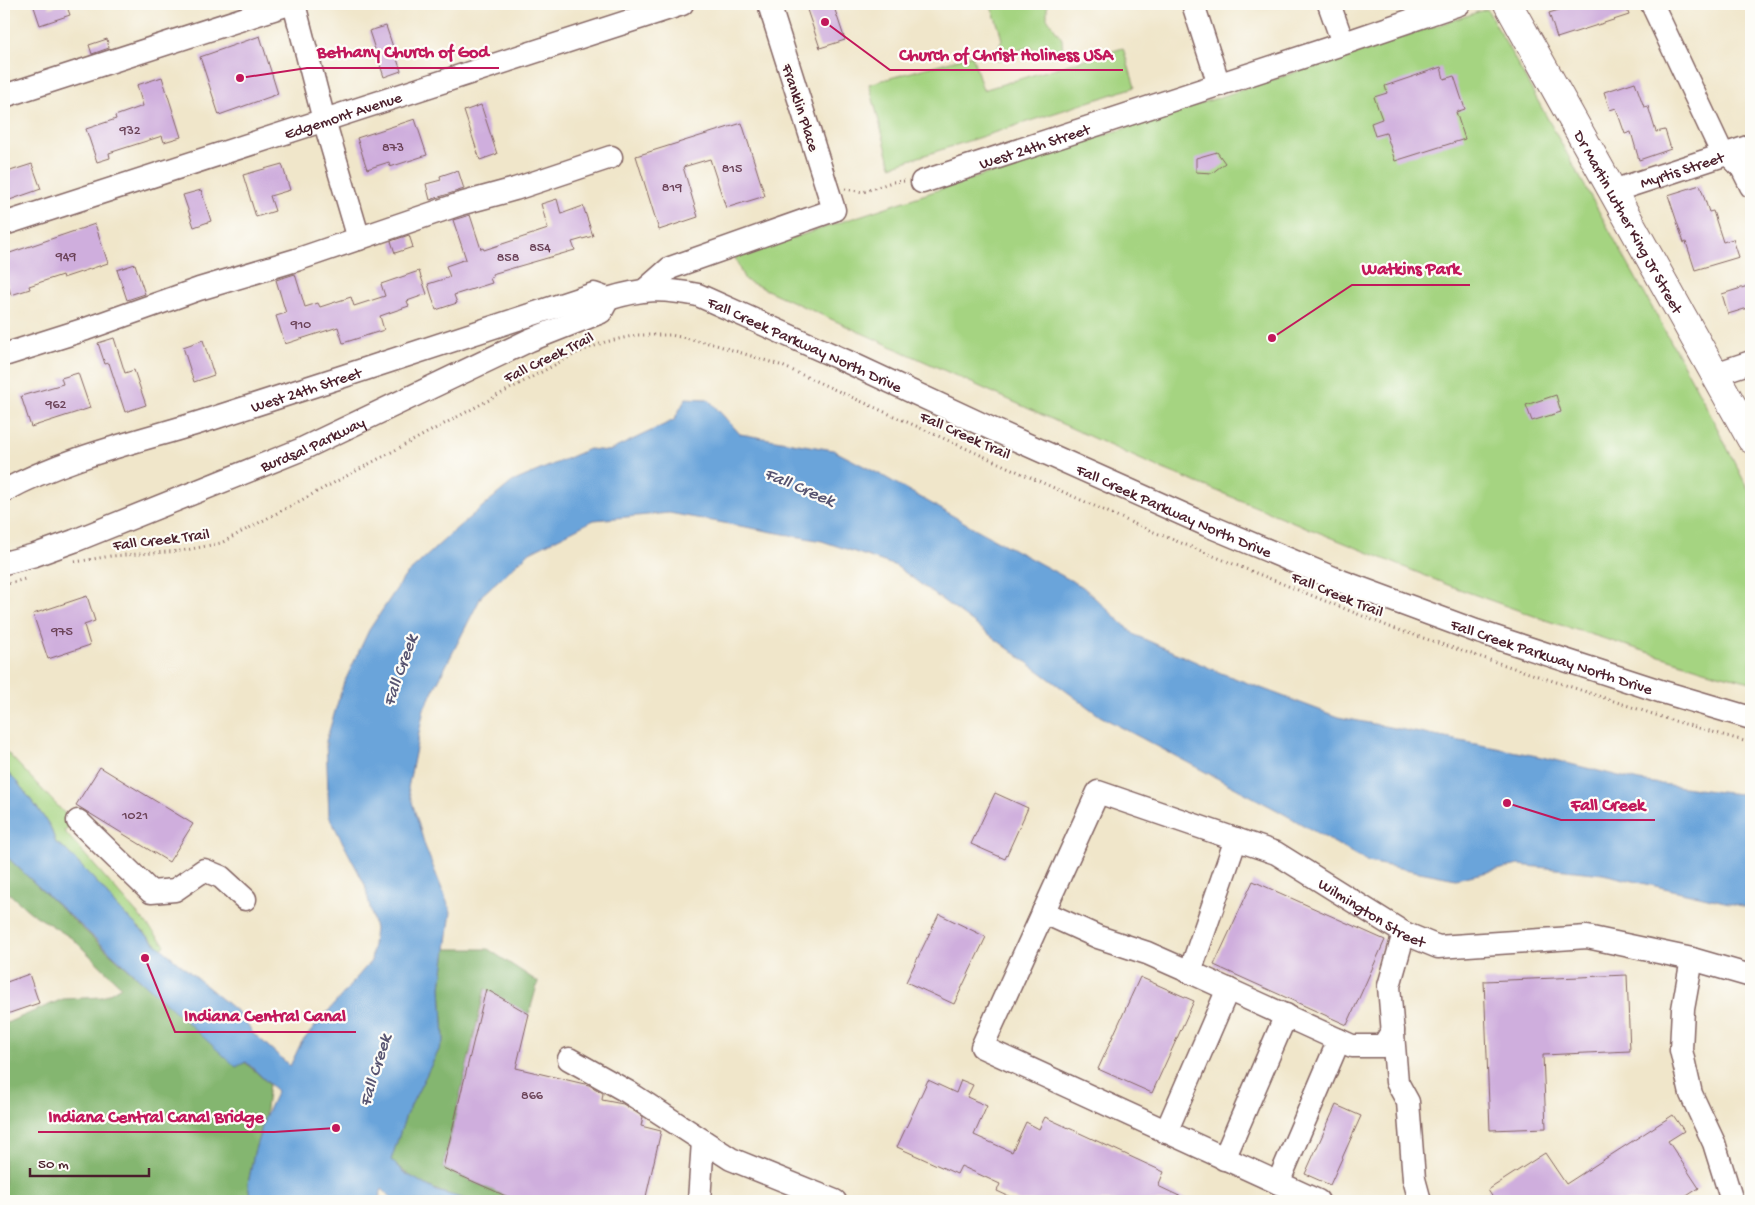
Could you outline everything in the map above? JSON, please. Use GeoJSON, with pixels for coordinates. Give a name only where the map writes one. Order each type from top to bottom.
{"type":"FeatureCollection","features":[{"type":"Feature","properties":{"kind":"main road","name":"Dr Martin Luther King Jr Street"},"geometry":{"type":"LineString","coordinates":[[1508,4],[1614,191],[1751,440]]}},
{"type":"Feature","properties":{"kind":"street"},"geometry":{"type":"LineString","coordinates":[[4,96],[287,4],[324,120],[358,239]]}},
{"type":"Feature","properties":{"kind":"street","name":"Edgemont Avenue"},"geometry":{"type":"LineString","coordinates":[[4,224],[682,4]]}},
{"type":"Feature","properties":{"kind":"street","name":"Franklin Place"},"geometry":{"type":"LineString","coordinates":[[645,290],[670,268],[834,210],[769,4]]}},
{"type":"Feature","properties":{"kind":"street"},"geometry":{"type":"LineString","coordinates":[[1193,4],[1219,85]]}},
{"type":"Feature","properties":{"kind":"street"},"geometry":{"type":"LineString","coordinates":[[1329,4],[1343,43]]}},
{"type":"Feature","properties":{"kind":"street","name":"West 24th Street"},"geometry":{"type":"LineString","coordinates":[[922,182],[1145,110],[1459,4]]}},
{"type":"Feature","properties":{"kind":"street"},"geometry":{"type":"LineString","coordinates":[[1652,4],[1726,154],[1742,168],[1751,186]]}},
{"type":"Feature","properties":{"kind":"street","name":"Myrtis Street"},"geometry":{"type":"LineString","coordinates":[[1614,191],[1751,146]]}},
{"type":"Feature","properties":{"kind":"street"},"geometry":{"type":"LineString","coordinates":[[4,355],[86,329],[199,288],[296,260],[460,204],[515,189],[610,157]]}},
{"type":"Feature","properties":{"kind":"street","name":"Fall Creek Parkway North Drive"},"geometry":{"type":"LineString","coordinates":[[608,299],[645,290],[686,293],[705,298],[992,429],[1338,580],[1476,631],[1663,692],[1751,718]]}},
{"type":"Feature","properties":{"kind":"street","name":"West 24th Street"},"geometry":{"type":"LineString","coordinates":[[4,492],[75,460],[277,398],[594,294],[608,299]]}},
{"type":"Feature","properties":{"kind":"street","name":"Burdsal Parkway"},"geometry":{"type":"LineString","coordinates":[[8,573],[34,555],[74,541],[300,450],[530,340],[601,312],[608,299]]}},
{"type":"Feature","properties":{"kind":"street"},"geometry":{"type":"LineString","coordinates":[[1715,374],[1751,362]]}},
{"type":"Feature","properties":{"kind":"street","name":"Wilmington Street"},"geometry":{"type":"LineString","coordinates":[[1043,912],[1098,792],[1276,853],[1404,933],[1438,947],[1587,937],[1692,959],[1751,976]]}},
{"type":"Feature","properties":{"kind":"street"},"geometry":{"type":"LineString","coordinates":[[78,821],[151,892],[175,890],[204,870],[221,877],[245,899]]}},
{"type":"Feature","properties":{"kind":"street"},"geometry":{"type":"LineString","coordinates":[[1190,972],[1236,839]]}},
{"type":"Feature","properties":{"kind":"street"},"geometry":{"type":"LineString","coordinates":[[1318,1201],[982,1047],[1043,912],[1098,937],[1147,953],[1352,1046],[1391,1047]]}},
{"type":"Feature","properties":{"kind":"street"},"geometry":{"type":"LineString","coordinates":[[1404,933],[1389,986],[1391,1047],[1397,1082],[1408,1102],[1414,1179],[1420,1201]]}},
{"type":"Feature","properties":{"kind":"street"},"geometry":{"type":"LineString","coordinates":[[1692,959],[1683,1010],[1681,1050],[1691,1094],[1714,1143],[1732,1201]]}},
{"type":"Feature","properties":{"kind":"street"},"geometry":{"type":"LineString","coordinates":[[1166,1132],[1228,989]]}},
{"type":"Feature","properties":{"kind":"street"},"geometry":{"type":"LineString","coordinates":[[1224,1159],[1286,1015]]}},
{"type":"Feature","properties":{"kind":"street"},"geometry":{"type":"LineString","coordinates":[[1278,1184],[1339,1040]]}},
{"type":"Feature","properties":{"kind":"street"},"geometry":{"type":"LineString","coordinates":[[569,1059],[628,1092],[731,1159],[835,1201]]}},
{"type":"Feature","properties":{"kind":"street"},"geometry":{"type":"LineString","coordinates":[[699,1201],[703,1140]]}},
{"type":"Feature","properties":{"kind":"path"},"geometry":{"type":"LineString","coordinates":[[825,181],[836,178],[845,189],[863,192],[892,182],[919,179],[922,182]]}},
{"type":"Feature","properties":{"kind":"path","name":"Fall Creek Trail"},"geometry":{"type":"LineString","coordinates":[[73,562],[111,556],[181,551],[220,543],[577,353],[605,342],[637,335],[671,335],[713,344],[780,365],[1139,526],[1390,627],[1670,720],[1751,743]]}},
{"type":"Feature","properties":{"kind":"path"},"geometry":{"type":"LineString","coordinates":[[4,585],[8,573],[28,578]]}},
{"type":"Feature","properties":{"kind":"green space"},"geometry":{"type":"Polygon","coordinates":[[[990,4],[1047,4],[1047,18],[1062,39],[1063,55],[1059,57],[1035,49],[1023,48],[998,61],[993,58],[1002,40],[990,4]]]}},
{"type":"Feature","properties":{"kind":"green space"},"geometry":{"type":"Polygon","coordinates":[[[1487,9],[1701,396],[1751,495],[1751,682],[1714,673],[1548,621],[1448,585],[1146,462],[745,280],[735,257],[1487,9]]]}},
{"type":"Feature","properties":{"kind":"green space"},"geometry":{"type":"Polygon","coordinates":[[[1123,48],[1135,87],[891,166],[869,84],[972,55],[983,90],[1123,48]]]}},
{"type":"Feature","properties":{"kind":"green space"},"geometry":{"type":"Polygon","coordinates":[[[4,749],[67,816],[72,825],[64,831],[165,945],[162,949],[116,906],[103,889],[64,848],[56,843],[50,826],[17,782],[4,769],[4,749]]]}},
{"type":"Feature","properties":{"kind":"green space"},"geometry":{"type":"Polygon","coordinates":[[[4,854],[121,963],[269,1084],[265,1117],[254,1153],[248,1184],[251,1201],[4,1201],[4,1024],[63,999],[103,997],[121,986],[73,939],[30,912],[4,889],[4,854]]]}},
{"type":"Feature","properties":{"kind":"green space"},"geometry":{"type":"Polygon","coordinates":[[[446,949],[488,949],[538,982],[529,1014],[485,989],[443,1168],[517,1201],[478,1202],[451,1195],[419,1181],[391,1160],[406,1115],[444,1040],[441,987],[446,949]]]}},
{"type":"Feature","properties":{"kind":"water","name":"Fall Creek"},"geometry":{"type":"Polygon","coordinates":[[[686,398],[708,399],[740,434],[833,450],[1083,587],[1135,635],[1221,673],[1338,717],[1542,757],[1639,781],[1751,795],[1751,908],[1603,874],[1519,865],[1456,879],[1368,862],[1277,810],[1100,716],[896,566],[822,541],[669,513],[594,520],[530,552],[482,595],[424,709],[408,788],[425,846],[451,912],[441,987],[444,1040],[406,1115],[391,1160],[403,1172],[437,1191],[472,1201],[395,1201],[382,1189],[378,1201],[251,1201],[248,1184],[254,1153],[265,1117],[277,1091],[246,1062],[236,1067],[4,854],[4,769],[17,782],[50,826],[56,843],[64,848],[103,889],[116,906],[155,943],[240,1014],[254,1035],[290,1066],[301,1043],[371,961],[375,929],[365,885],[329,816],[326,741],[343,685],[369,630],[405,576],[457,528],[512,482],[589,449],[609,451],[674,420],[686,398]]]}},
{"type":"Feature","properties":{"kind":"building"},"geometry":{"type":"Polygon","coordinates":[[[33,4],[48,4],[49,8],[66,4],[70,15],[40,25],[33,4]]]}},
{"type":"Feature","properties":{"kind":"building"},"geometry":{"type":"Polygon","coordinates":[[[805,4],[833,4],[845,40],[820,48],[805,4]]]}},
{"type":"Feature","properties":{"kind":"building"},"geometry":{"type":"Polygon","coordinates":[[[1578,4],[1625,4],[1629,15],[1557,38],[1549,13],[1578,4]]]}},
{"type":"Feature","properties":{"kind":"building"},"geometry":{"type":"Polygon","coordinates":[[[386,26],[401,71],[384,77],[369,31],[386,26]]]}},
{"type":"Feature","properties":{"kind":"building"},"geometry":{"type":"Polygon","coordinates":[[[260,36],[278,94],[219,115],[200,57],[260,36]]]}},
{"type":"Feature","properties":{"kind":"building"},"geometry":{"type":"Polygon","coordinates":[[[107,39],[109,48],[92,54],[89,45],[107,39]]]}},
{"type":"Feature","properties":{"kind":"building"},"geometry":{"type":"Polygon","coordinates":[[[1441,67],[1444,79],[1454,76],[1465,109],[1456,112],[1465,139],[1395,161],[1386,133],[1375,136],[1371,123],[1382,119],[1374,97],[1387,93],[1385,86],[1441,67]]]}},
{"type":"Feature","properties":{"kind":"building"},"geometry":{"type":"Polygon","coordinates":[[[162,77],[181,137],[164,142],[162,136],[109,153],[110,158],[97,162],[86,129],[116,119],[115,116],[143,106],[137,85],[162,77]]]}},
{"type":"Feature","properties":{"kind":"building"},"geometry":{"type":"Polygon","coordinates":[[[1635,82],[1644,107],[1648,106],[1656,132],[1665,130],[1671,149],[1639,160],[1631,132],[1625,134],[1616,108],[1610,110],[1604,92],[1635,82]]]}},
{"type":"Feature","properties":{"kind":"building"},"geometry":{"type":"Polygon","coordinates":[[[481,105],[497,154],[480,160],[464,111],[481,105]]]}},
{"type":"Feature","properties":{"kind":"building"},"geometry":{"type":"Polygon","coordinates":[[[415,119],[427,155],[390,167],[389,162],[367,169],[357,138],[415,119]]]}},
{"type":"Feature","properties":{"kind":"building"},"geometry":{"type":"Polygon","coordinates":[[[742,123],[765,196],[726,208],[710,159],[683,167],[698,217],[659,230],[636,156],[742,123]]]}},
{"type":"Feature","properties":{"kind":"building"},"geometry":{"type":"Polygon","coordinates":[[[1217,152],[1225,163],[1212,173],[1196,172],[1196,158],[1217,152]]]}},
{"type":"Feature","properties":{"kind":"building"},"geometry":{"type":"Polygon","coordinates":[[[32,164],[41,189],[4,202],[4,173],[32,164]]]}},
{"type":"Feature","properties":{"kind":"building"},"geometry":{"type":"Polygon","coordinates":[[[282,164],[290,190],[270,196],[275,211],[256,217],[243,175],[282,164]]]}},
{"type":"Feature","properties":{"kind":"building"},"geometry":{"type":"Polygon","coordinates":[[[458,170],[464,189],[430,200],[426,184],[441,180],[440,176],[458,170]]]}},
{"type":"Feature","properties":{"kind":"building"},"geometry":{"type":"Polygon","coordinates":[[[1700,185],[1709,212],[1713,211],[1723,242],[1733,239],[1739,257],[1695,270],[1668,195],[1700,185]]]}},
{"type":"Feature","properties":{"kind":"building"},"geometry":{"type":"Polygon","coordinates":[[[201,190],[211,221],[194,227],[183,195],[201,190]]]}},
{"type":"Feature","properties":{"kind":"building"},"geometry":{"type":"Polygon","coordinates":[[[557,199],[561,214],[583,206],[593,236],[572,242],[575,250],[492,274],[493,277],[490,278],[492,283],[454,295],[457,303],[436,310],[428,284],[450,277],[446,266],[466,259],[453,220],[470,215],[481,249],[483,248],[484,250],[548,229],[541,204],[557,199]]]}},
{"type":"Feature","properties":{"kind":"building"},"geometry":{"type":"Polygon","coordinates":[[[95,224],[108,263],[63,278],[62,275],[29,286],[30,289],[11,295],[4,272],[4,255],[95,224]]]}},
{"type":"Feature","properties":{"kind":"building"},"geometry":{"type":"Polygon","coordinates":[[[409,235],[413,247],[395,253],[391,241],[409,235]]]}},
{"type":"Feature","properties":{"kind":"building"},"geometry":{"type":"Polygon","coordinates":[[[135,264],[145,294],[127,300],[117,270],[135,264]]]}},
{"type":"Feature","properties":{"kind":"building"},"geometry":{"type":"Polygon","coordinates":[[[419,271],[427,294],[407,301],[409,306],[380,316],[384,330],[343,343],[338,327],[285,344],[276,316],[286,313],[276,280],[295,274],[305,307],[318,303],[320,307],[351,297],[354,306],[385,296],[381,284],[419,271]]]}},
{"type":"Feature","properties":{"kind":"building"},"geometry":{"type":"Polygon","coordinates":[[[1751,285],[1751,307],[1728,314],[1722,294],[1751,285]]]}},
{"type":"Feature","properties":{"kind":"building"},"geometry":{"type":"Polygon","coordinates":[[[114,338],[125,373],[134,370],[146,405],[125,412],[109,363],[105,364],[98,343],[114,338]]]}},
{"type":"Feature","properties":{"kind":"building"},"geometry":{"type":"Polygon","coordinates":[[[203,340],[214,375],[194,382],[183,347],[203,340]]]}},
{"type":"Feature","properties":{"kind":"building"},"geometry":{"type":"Polygon","coordinates":[[[78,373],[90,408],[31,427],[21,396],[63,384],[61,378],[78,373]]]}},
{"type":"Feature","properties":{"kind":"building"},"geometry":{"type":"Polygon","coordinates":[[[1556,395],[1561,412],[1532,421],[1526,405],[1556,395]]]}},
{"type":"Feature","properties":{"kind":"building"},"geometry":{"type":"Polygon","coordinates":[[[87,596],[95,621],[84,625],[90,645],[48,659],[33,614],[87,596]]]}},
{"type":"Feature","properties":{"kind":"building"},"geometry":{"type":"Polygon","coordinates":[[[100,767],[193,824],[169,862],[76,805],[100,767]]]}},
{"type":"Feature","properties":{"kind":"building"},"geometry":{"type":"Polygon","coordinates":[[[995,793],[1028,808],[1005,859],[971,844],[995,793]]]}},
{"type":"Feature","properties":{"kind":"building"},"geometry":{"type":"Polygon","coordinates":[[[1253,881],[1385,940],[1347,1025],[1214,965],[1253,881]]]}},
{"type":"Feature","properties":{"kind":"building"},"geometry":{"type":"Polygon","coordinates":[[[939,914],[986,937],[954,1004],[906,982],[939,914]]]}},
{"type":"Feature","properties":{"kind":"building"},"geometry":{"type":"Polygon","coordinates":[[[29,974],[39,1003],[4,1015],[4,983],[29,974]]]}},
{"type":"Feature","properties":{"kind":"building"},"geometry":{"type":"Polygon","coordinates":[[[1627,975],[1630,1051],[1543,1055],[1546,1128],[1490,1130],[1484,981],[1627,975]]]}},
{"type":"Feature","properties":{"kind":"building"},"geometry":{"type":"Polygon","coordinates":[[[1140,977],[1194,1001],[1152,1093],[1098,1069],[1140,977]]]}},
{"type":"Feature","properties":{"kind":"building"},"geometry":{"type":"Polygon","coordinates":[[[486,989],[529,1014],[516,1068],[589,1085],[603,1093],[602,1100],[623,1104],[643,1117],[641,1126],[661,1131],[645,1201],[517,1201],[443,1168],[486,989]]]}},
{"type":"Feature","properties":{"kind":"building"},"geometry":{"type":"Polygon","coordinates":[[[928,1080],[956,1093],[961,1080],[973,1085],[967,1097],[987,1106],[974,1135],[1012,1152],[1026,1122],[1039,1129],[1045,1117],[1164,1172],[1158,1186],[1190,1201],[1019,1201],[997,1191],[1000,1184],[961,1166],[957,1174],[897,1147],[928,1080]]]}},
{"type":"Feature","properties":{"kind":"building"},"geometry":{"type":"Polygon","coordinates":[[[1336,1105],[1361,1116],[1330,1185],[1305,1174],[1336,1105]]]}},
{"type":"Feature","properties":{"kind":"building"},"geometry":{"type":"Polygon","coordinates":[[[1673,1115],[1684,1131],[1668,1141],[1699,1188],[1679,1201],[1495,1201],[1488,1190],[1545,1153],[1566,1184],[1673,1115]]]}},
{"type":"Feature","properties":{"kind":"place","name":"Church of Christ Holiness USA"},"geometry":{"type":"Point","coordinates":[825,22]}},
{"type":"Feature","properties":{"kind":"place","name":"Bethany Church of God"},"geometry":{"type":"Point","coordinates":[240,78]}},
{"type":"Feature","properties":{"kind":"place","name":"Watkins Park"},"geometry":{"type":"Point","coordinates":[1272,338]}},
{"type":"Feature","properties":{"kind":"place","name":"Fall Creek"},"geometry":{"type":"Point","coordinates":[1507,803]}},
{"type":"Feature","properties":{"kind":"place","name":"Indiana Central Canal"},"geometry":{"type":"Point","coordinates":[145,958]}},
{"type":"Feature","properties":{"kind":"place","name":"Indiana Central Canal Bridge"},"geometry":{"type":"Point","coordinates":[336,1128]}}]}
